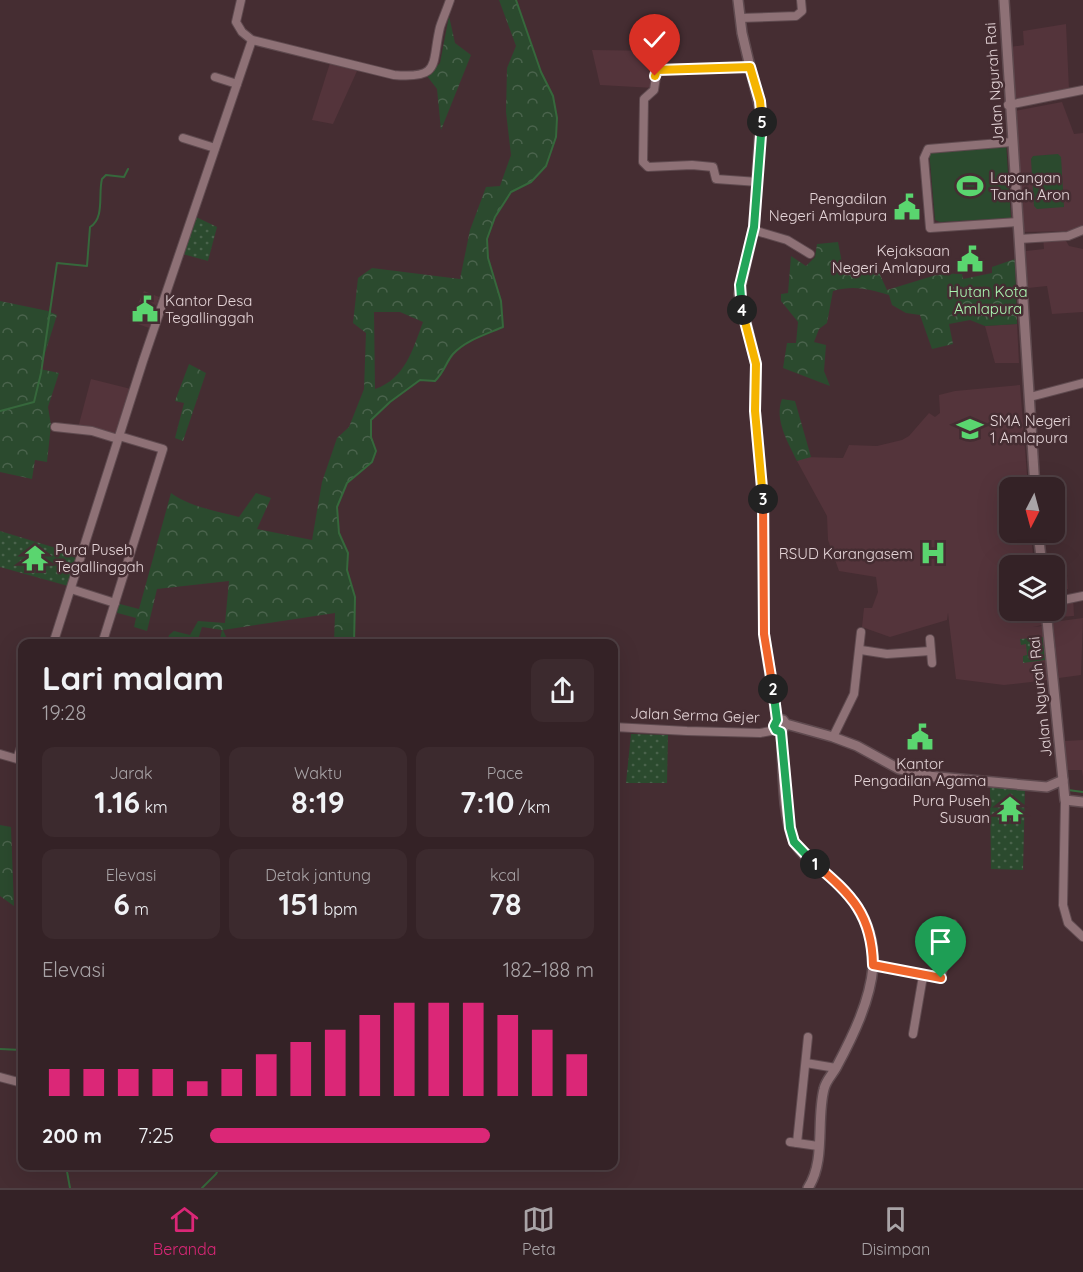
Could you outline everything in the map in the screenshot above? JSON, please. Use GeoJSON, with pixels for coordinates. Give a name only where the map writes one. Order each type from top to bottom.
{"type":"FeatureCollection","features":[{"type":"Feature","properties":{"kind":"street"},"geometry":{"type":"LineString","coordinates":[[241,0],[236,22],[239,29],[252,40],[394,75],[420,76],[431,69],[435,62],[440,28],[450,0]]}},
{"type":"Feature","properties":{"kind":"street"},"geometry":{"type":"LineString","coordinates":[[738,0],[750,67],[762,113],[753,230],[739,294],[756,364],[755,411],[764,509],[764,634],[779,726],[787,808],[794,842],[802,853],[852,898],[863,914],[871,936],[873,965],[864,1004],[836,1068],[824,1087],[815,1173],[808,1188]]}},
{"type":"Feature","properties":{"kind":"street"},"geometry":{"type":"LineString","coordinates":[[740,18],[796,16],[802,11],[801,0]]}},
{"type":"Feature","properties":{"kind":"street","name":"Jalan Ngurah Rai"},"geometry":{"type":"LineString","coordinates":[[1004,0],[1008,105],[1034,477]]}},
{"type":"Feature","properties":{"kind":"street"},"geometry":{"type":"LineString","coordinates":[[54,639],[252,40]]}},
{"type":"Feature","properties":{"kind":"street"},"geometry":{"type":"LineString","coordinates":[[750,67],[657,70],[654,90],[644,99],[643,162],[648,167],[692,165],[713,167],[716,179],[758,182]]}},
{"type":"Feature","properties":{"kind":"street"},"geometry":{"type":"LineString","coordinates":[[215,77],[237,84]]}},
{"type":"Feature","properties":{"kind":"street"},"geometry":{"type":"LineString","coordinates":[[1008,105],[1083,90]]}},
{"type":"Feature","properties":{"kind":"street"},"geometry":{"type":"LineString","coordinates":[[183,138],[215,148]]}},
{"type":"Feature","properties":{"kind":"street"},"geometry":{"type":"LineString","coordinates":[[1012,142],[928,149],[924,158],[930,228],[1018,222]]}},
{"type":"Feature","properties":{"kind":"street"},"geometry":{"type":"LineString","coordinates":[[753,230],[787,240],[810,254]]}},
{"type":"Feature","properties":{"kind":"street"},"geometry":{"type":"LineString","coordinates":[[1018,239],[1068,236],[1083,230]]}},
{"type":"Feature","properties":{"kind":"street"},"geometry":{"type":"LineString","coordinates":[[1030,398],[1083,383]]}},
{"type":"Feature","properties":{"kind":"street"},"geometry":{"type":"LineString","coordinates":[[55,428],[92,431],[163,449],[104,639]]}},
{"type":"Feature","properties":{"kind":"street"},"geometry":{"type":"LineString","coordinates":[[71,590],[115,603]]}},
{"type":"Feature","properties":{"kind":"street"},"geometry":{"type":"LineString","coordinates":[[1065,600],[1083,596]]}},
{"type":"Feature","properties":{"kind":"street","name":"Jalan Ngurah Rai"},"geometry":{"type":"LineString","coordinates":[[1047,621],[1065,800]]}},
{"type":"Feature","properties":{"kind":"street"},"geometry":{"type":"LineString","coordinates":[[833,736],[854,694],[861,651],[861,632]]}},
{"type":"Feature","properties":{"kind":"street"},"geometry":{"type":"LineString","coordinates":[[930,639],[932,663]]}},
{"type":"Feature","properties":{"kind":"street"},"geometry":{"type":"LineString","coordinates":[[861,651],[887,654],[930,651]]}},
{"type":"Feature","properties":{"kind":"street"},"geometry":{"type":"LineString","coordinates":[[779,726],[833,736],[916,774],[973,782],[1047,787],[1064,780]]}},
{"type":"Feature","properties":{"kind":"street","name":"Jalan Serma Gejer"},"geometry":{"type":"LineString","coordinates":[[618,727],[741,732],[779,726]]}},
{"type":"Feature","properties":{"kind":"street"},"geometry":{"type":"LineString","coordinates":[[0,754],[17,759],[18,756]]}},
{"type":"Feature","properties":{"kind":"street"},"geometry":{"type":"LineString","coordinates":[[1047,787],[1065,800],[1083,802]]}},
{"type":"Feature","properties":{"kind":"street"},"geometry":{"type":"LineString","coordinates":[[1065,800],[1063,905],[1068,923],[1083,937]]}},
{"type":"Feature","properties":{"kind":"street"},"geometry":{"type":"LineString","coordinates":[[873,965],[938,979],[942,976],[953,924]]}},
{"type":"Feature","properties":{"kind":"street"},"geometry":{"type":"LineString","coordinates":[[913,1034],[923,976]]}},
{"type":"Feature","properties":{"kind":"street"},"geometry":{"type":"LineString","coordinates":[[808,1037],[794,1142],[818,1146]]}},
{"type":"Feature","properties":{"kind":"street"},"geometry":{"type":"LineString","coordinates":[[806,1063],[836,1068]]}},
{"type":"Feature","properties":{"kind":"street"},"geometry":{"type":"LineString","coordinates":[[0,1077],[18,1082]]}},
{"type":"Feature","properties":{"kind":"shaded area"},"geometry":{"type":"Polygon","coordinates":[[[1066,24],[1069,90],[1012,103],[1010,47],[1024,45],[1023,31],[1066,24]]]}},
{"type":"Feature","properties":{"kind":"shaded area"},"geometry":{"type":"Polygon","coordinates":[[[592,50],[659,51],[659,64],[654,65],[654,88],[600,85],[592,50]]]}},
{"type":"Feature","properties":{"kind":"shaded area"},"geometry":{"type":"Polygon","coordinates":[[[330,63],[357,71],[333,124],[312,120],[330,63]]]}},
{"type":"Feature","properties":{"kind":"shaded area"},"geometry":{"type":"Polygon","coordinates":[[[1062,102],[1074,134],[1083,133],[1083,225],[1072,231],[1021,232],[1015,111],[1062,102]]]}},
{"type":"Feature","properties":{"kind":"shaded area"},"geometry":{"type":"Polygon","coordinates":[[[1063,236],[1069,246],[1083,249],[1083,312],[1052,314],[1047,286],[1028,288],[1026,251],[1044,249],[1043,237],[1063,236]]]}},
{"type":"Feature","properties":{"kind":"shaded area","name":"Kantor Desa Tegallinggah"},"geometry":{"type":"Polygon","coordinates":[[[144,291],[159,297],[149,328],[130,321],[144,291]]]}},
{"type":"Feature","properties":{"kind":"shaded area"},"geometry":{"type":"Polygon","coordinates":[[[1017,324],[1019,363],[995,363],[985,326],[1017,324]]]}},
{"type":"Feature","properties":{"kind":"shaded area"},"geometry":{"type":"Polygon","coordinates":[[[91,379],[131,389],[118,436],[78,428],[91,379]]]}},
{"type":"Feature","properties":{"kind":"shaded area","name":"RSUD Karangasem"},"geometry":{"type":"Polygon","coordinates":[[[1020,385],[1027,477],[999,477],[999,543],[1032,543],[1033,555],[999,555],[999,621],[1041,621],[1042,625],[1033,627],[1042,626],[1048,680],[1004,685],[956,679],[948,613],[947,620],[890,637],[862,627],[864,608],[872,608],[878,592],[876,577],[839,571],[828,540],[827,516],[797,461],[803,457],[843,458],[849,445],[877,446],[902,440],[909,436],[929,413],[935,417],[940,413],[939,395],[955,391],[1020,385]]]}},
{"type":"Feature","properties":{"kind":"shaded area"},"geometry":{"type":"Polygon","coordinates":[[[1065,561],[1068,589],[1065,589],[1065,561]]]}},
{"type":"Feature","properties":{"kind":"shaded area","name":"RSUD Karangasem"},"geometry":{"type":"Polygon","coordinates":[[[1073,595],[1074,616],[1065,617],[1065,596],[1073,595]]]}},
{"type":"Feature","properties":{"kind":"shaded area"},"geometry":{"type":"Polygon","coordinates":[[[1083,618],[1081,675],[1059,678],[1053,622],[1083,618]]]}},
{"type":"Feature","properties":{"kind":"shaded area"},"geometry":{"type":"Polygon","coordinates":[[[1083,740],[1083,777],[1082,770],[1067,770],[1065,741],[1083,740]]]}},
{"type":"Feature","properties":{"kind":"green space"},"geometry":{"type":"Polygon","coordinates":[[[499,0],[516,0],[541,72],[553,96],[557,118],[556,137],[546,166],[531,182],[511,192],[495,217],[487,239],[488,258],[501,301],[503,327],[476,338],[458,349],[435,381],[420,380],[390,402],[371,420],[371,437],[376,451],[372,462],[347,483],[337,507],[339,533],[348,553],[347,570],[355,597],[354,639],[334,639],[335,613],[223,630],[227,639],[220,639],[222,630],[202,627],[198,639],[168,639],[174,631],[190,635],[198,621],[225,623],[229,581],[157,589],[147,631],[134,627],[136,618],[114,612],[116,603],[139,609],[171,493],[195,505],[239,517],[256,493],[271,498],[257,529],[312,540],[322,482],[337,438],[349,427],[364,389],[366,333],[353,323],[358,278],[372,268],[460,279],[470,230],[486,187],[500,186],[511,155],[506,112],[507,68],[516,46],[499,0]],[[374,312],[375,389],[401,371],[423,322],[400,312],[374,312]]]}},
{"type":"Feature","properties":{"kind":"green space"},"geometry":{"type":"Polygon","coordinates":[[[449,16],[455,43],[471,55],[441,130],[437,89],[427,76],[440,63],[449,16]]]}},
{"type":"Feature","properties":{"kind":"green space","name":"Lapangan Tanah Aron"},"geometry":{"type":"Polygon","coordinates":[[[1006,142],[1011,218],[940,222],[935,220],[929,150],[1006,142]]]}},
{"type":"Feature","properties":{"kind":"green space"},"geometry":{"type":"Polygon","coordinates":[[[1058,154],[1061,157],[1064,207],[1037,209],[1034,206],[1031,159],[1033,156],[1058,154]]]}},
{"type":"Feature","properties":{"kind":"green space"},"geometry":{"type":"Polygon","coordinates":[[[192,215],[217,227],[208,261],[179,253],[192,215]]]}},
{"type":"Feature","properties":{"kind":"green space","name":"Hutan Kota Amlapura"},"geometry":{"type":"Polygon","coordinates":[[[838,242],[844,273],[876,266],[887,290],[936,275],[962,273],[963,279],[992,273],[992,267],[1015,259],[1017,324],[985,326],[970,320],[949,324],[953,344],[932,349],[920,315],[906,313],[892,305],[889,295],[861,288],[841,289],[833,291],[827,323],[819,329],[814,342],[826,345],[824,371],[830,386],[783,368],[787,343],[796,343],[798,322],[781,301],[781,294],[788,293],[791,256],[806,266],[815,257],[817,244],[838,242]]]}},
{"type":"Feature","properties":{"kind":"green space"},"geometry":{"type":"Polygon","coordinates":[[[0,301],[57,315],[40,369],[59,373],[48,407],[51,425],[47,462],[35,460],[32,479],[0,472],[0,301]]]}},
{"type":"Feature","properties":{"kind":"green space"},"geometry":{"type":"Polygon","coordinates":[[[189,364],[206,373],[183,441],[175,438],[184,403],[175,401],[189,364]]]}},
{"type":"Feature","properties":{"kind":"green space"},"geometry":{"type":"Polygon","coordinates":[[[782,399],[795,401],[811,457],[797,461],[786,439],[780,415],[782,399]]]}},
{"type":"Feature","properties":{"kind":"green space"},"geometry":{"type":"Polygon","coordinates":[[[0,531],[79,555],[68,586],[0,567],[0,531]]]}},
{"type":"Feature","properties":{"kind":"green space"},"geometry":{"type":"Polygon","coordinates":[[[1043,637],[1045,660],[1023,663],[1023,656],[1027,655],[1026,644],[1021,645],[1020,639],[1043,637]]]}},
{"type":"Feature","properties":{"kind":"green space"},"geometry":{"type":"Polygon","coordinates":[[[631,734],[668,735],[667,783],[626,783],[631,734]]]}},
{"type":"Feature","properties":{"kind":"green space"},"geometry":{"type":"Polygon","coordinates":[[[990,787],[1025,788],[1023,870],[991,869],[990,787]]]}},
{"type":"Feature","properties":{"kind":"green space"},"geometry":{"type":"Polygon","coordinates":[[[0,825],[11,827],[14,906],[0,896],[0,825]]]}},
{"type":"Feature","properties":{"kind":"waterway"},"geometry":{"type":"LineString","coordinates":[[354,639],[355,597],[347,570],[348,553],[339,533],[337,507],[347,483],[372,462],[376,451],[371,437],[371,420],[390,402],[420,380],[435,381],[453,354],[464,345],[503,327],[501,301],[488,258],[487,239],[495,217],[511,192],[531,182],[546,166],[556,137],[557,118],[553,96],[541,72],[516,0]]}},
{"type":"Feature","properties":{"kind":"waterway"},"geometry":{"type":"LineString","coordinates":[[0,411],[34,402],[41,373],[57,263],[87,266],[90,227],[98,218],[102,179],[106,175],[124,177],[128,169]]}},
{"type":"Feature","properties":{"kind":"waterway"},"geometry":{"type":"LineString","coordinates":[[1068,790],[1083,792]]}},
{"type":"Feature","properties":{"kind":"waterway"},"geometry":{"type":"LineString","coordinates":[[0,1049],[18,1050]]}},
{"type":"Feature","properties":{"kind":"waterway"},"geometry":{"type":"LineString","coordinates":[[67,1170],[70,1188]]}},
{"type":"Feature","properties":{"kind":"waterway"},"geometry":{"type":"LineString","coordinates":[[202,1188],[218,1170]]}},
{"type":"Feature","properties":{"kind":"place","name":"Lapangan Tanah Aron"},"geometry":{"type":"Point","coordinates":[970,186]}},
{"type":"Feature","properties":{"kind":"place","name":"Pengadilan Negeri Amlapura"},"geometry":{"type":"Point","coordinates":[907,207]}},
{"type":"Feature","properties":{"kind":"place","name":"Kejaksaan Negeri Amlapura"},"geometry":{"type":"Point","coordinates":[970,259]}},
{"type":"Feature","properties":{"kind":"place","name":"Kantor Desa Tegallinggah"},"geometry":{"type":"Point","coordinates":[145,309]}},
{"type":"Feature","properties":{"kind":"place","name":"SMA Negeri 1 Amlapura"},"geometry":{"type":"Point","coordinates":[970,429]}},
{"type":"Feature","properties":{"kind":"place","name":"RSUD Karangasem"},"geometry":{"type":"Point","coordinates":[933,553]}},
{"type":"Feature","properties":{"kind":"place","name":"Pura Puseh Tegallinggah"},"geometry":{"type":"Point","coordinates":[35,558]}},
{"type":"Feature","properties":{"kind":"place","name":"Kantor Pengadilan Agama"},"geometry":{"type":"Point","coordinates":[920,737]}},
{"type":"Feature","properties":{"kind":"place","name":"Pura Puseh Susuan"},"geometry":{"type":"Point","coordinates":[1010,809]}},
{"type":"Feature","properties":{"kind":"route"},"geometry":{"type":"LineString","coordinates":[[655,76],[658,69],[665,68],[710,70],[750,67],[760,101],[761,141],[754,227],[739,294],[756,364],[756,438],[764,509],[764,634],[777,720],[774,728],[781,732],[787,808],[794,842],[802,853],[852,898],[863,914],[871,936],[873,965],[941,978]]}}]}
